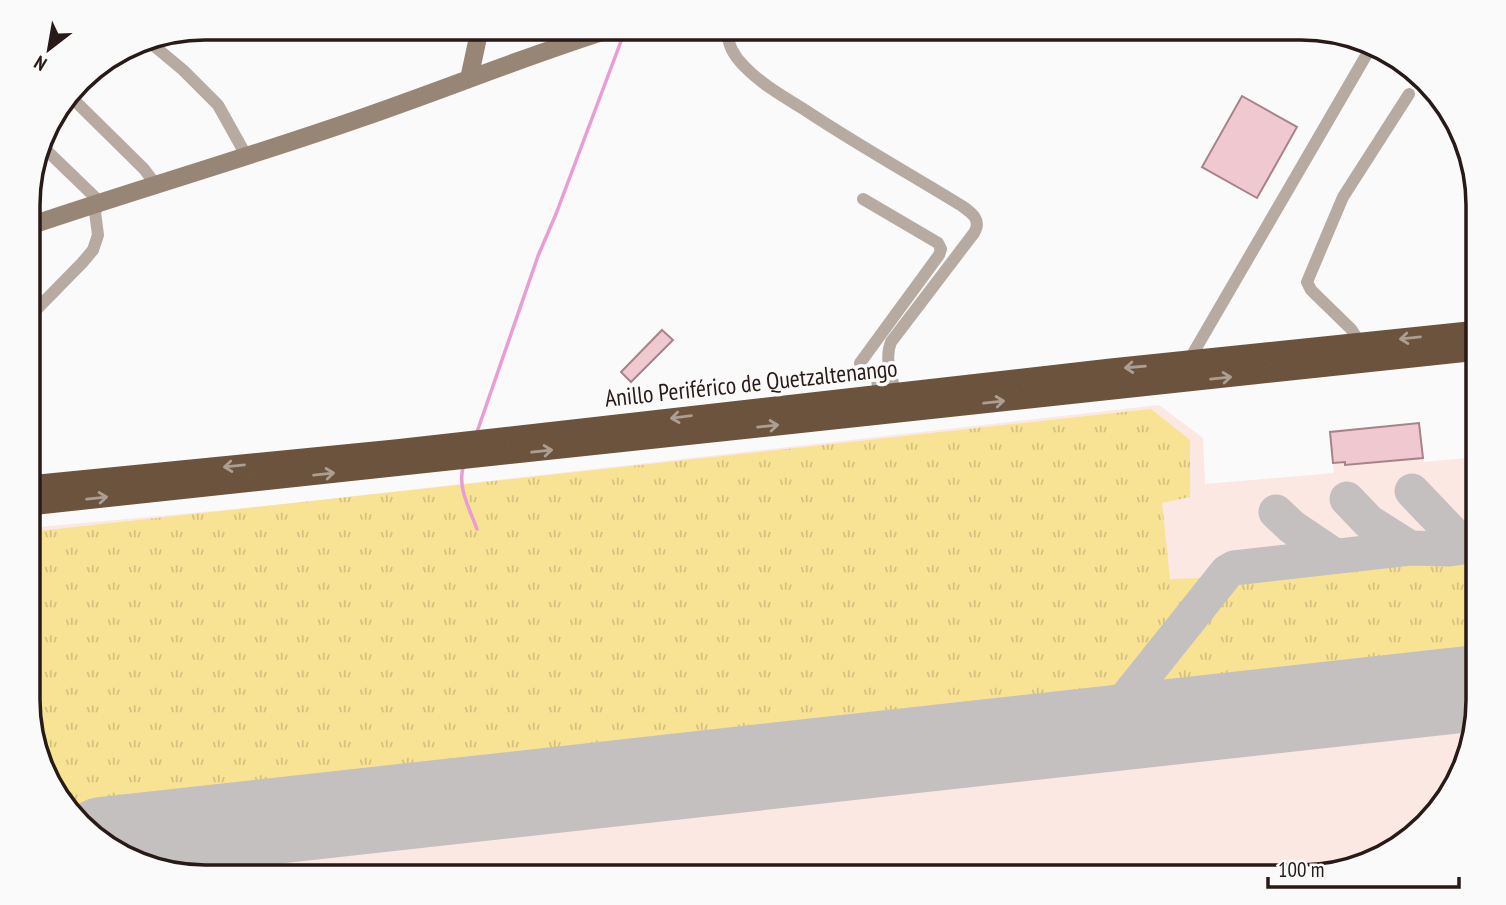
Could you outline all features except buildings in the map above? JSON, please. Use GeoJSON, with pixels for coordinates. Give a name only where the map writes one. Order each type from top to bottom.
{"type":"FeatureCollection","features":[{"type":"Feature","properties":{"kind":"highway","name":"Anillo Periférico de Quetzaltenango"},"geometry":{"type":"LineString","coordinates":[[40,504],[446,461],[480,449],[887,394],[1465,332]]}},
{"type":"Feature","properties":{"kind":"highway","name":"Anillo Periférico de Quetzaltenango"},"geometry":{"type":"LineString","coordinates":[[40,485],[458,443],[480,449],[1465,351]]}},
{"type":"Feature","properties":{"kind":"street"},"geometry":{"type":"LineString","coordinates":[[469,79],[478,41]]}},
{"type":"Feature","properties":{"kind":"street"},"geometry":{"type":"LineString","coordinates":[[40,222],[247,157],[574,41]]}},
{"type":"Feature","properties":{"kind":"street"},"geometry":{"type":"LineString","coordinates":[[727,41],[744,66],[759,79],[976,217],[978,223],[974,233],[891,342],[887,362],[891,370],[887,394]]}},
{"type":"Feature","properties":{"kind":"street"},"geometry":{"type":"LineString","coordinates":[[156,48],[218,105],[247,157]]}},
{"type":"Feature","properties":{"kind":"street"},"geometry":{"type":"LineString","coordinates":[[1188,362],[1367,54]]}},
{"type":"Feature","properties":{"kind":"street"},"geometry":{"type":"LineString","coordinates":[[1360,343],[1350,329],[1311,290],[1307,282],[1343,197],[1409,94]]}},
{"type":"Feature","properties":{"kind":"street"},"geometry":{"type":"LineString","coordinates":[[76,102],[144,169],[156,185]]}},
{"type":"Feature","properties":{"kind":"street"},"geometry":{"type":"LineString","coordinates":[[49,153],[100,202]]}},
{"type":"Feature","properties":{"kind":"street"},"geometry":{"type":"LineString","coordinates":[[863,200],[938,243],[942,249],[860,363],[862,369],[877,379],[887,394]]}},
{"type":"Feature","properties":{"kind":"street"},"geometry":{"type":"LineString","coordinates":[[40,306],[93,250],[98,236],[95,212],[100,202]]}},
{"type":"Feature","properties":{"kind":"shaded area"},"geometry":{"type":"Polygon","coordinates":[[[1159,405],[1203,438],[1205,484],[1334,473],[1330,432],[1419,423],[1424,462],[1465,458],[1463,732],[1444,782],[1417,816],[1383,843],[1333,862],[205,865],[162,859],[123,843],[96,824],[68,791],[53,763],[46,743],[40,700],[40,527],[267,506],[1159,405]]]}},
{"type":"Feature","properties":{"kind":"green space"},"geometry":{"type":"Polygon","coordinates":[[[1151,409],[1190,440],[1190,497],[1162,503],[1170,579],[1204,578],[1115,694],[1100,707],[1071,714],[91,819],[57,773],[46,743],[42,721],[40,531],[1151,409]]]}},
{"type":"Feature","properties":{"kind":"green space"},"geometry":{"type":"Polygon","coordinates":[[[1465,558],[1465,671],[1180,702],[1168,697],[1160,687],[1164,671],[1219,601],[1235,587],[1254,580],[1465,558]]]}},
{"type":"Feature","properties":{"kind":"waterway"},"geometry":{"type":"LineString","coordinates":[[477,432],[538,256],[621,41]]}},
{"type":"Feature","properties":{"kind":"waterway"},"geometry":{"type":"LineString","coordinates":[[464,465],[463,489],[477,529]]}},
{"type":"Feature","properties":{"kind":"taxiway"},"geometry":{"type":"LineString","coordinates":[[1412,491],[1465,544]]}},
{"type":"Feature","properties":{"kind":"taxiway"},"geometry":{"type":"LineString","coordinates":[[1347,499],[1369,522],[1410,548]]}},
{"type":"Feature","properties":{"kind":"taxiway"},"geometry":{"type":"LineString","coordinates":[[1276,512],[1292,527],[1335,556]]}},
{"type":"Feature","properties":{"kind":"taxiway"},"geometry":{"type":"LineString","coordinates":[[1038,737],[1086,725],[1117,707],[1227,572],[1234,568],[1410,548],[1465,547]]}},
{"type":"Feature","properties":{"kind":"taxiway"},"geometry":{"type":"LineString","coordinates":[[1145,675],[1139,694],[1147,708],[1159,716],[1189,720]]}},
{"type":"Feature","properties":{"kind":"runway"},"geometry":{"type":"LineString","coordinates":[[116,838],[1465,689]]}}]}
